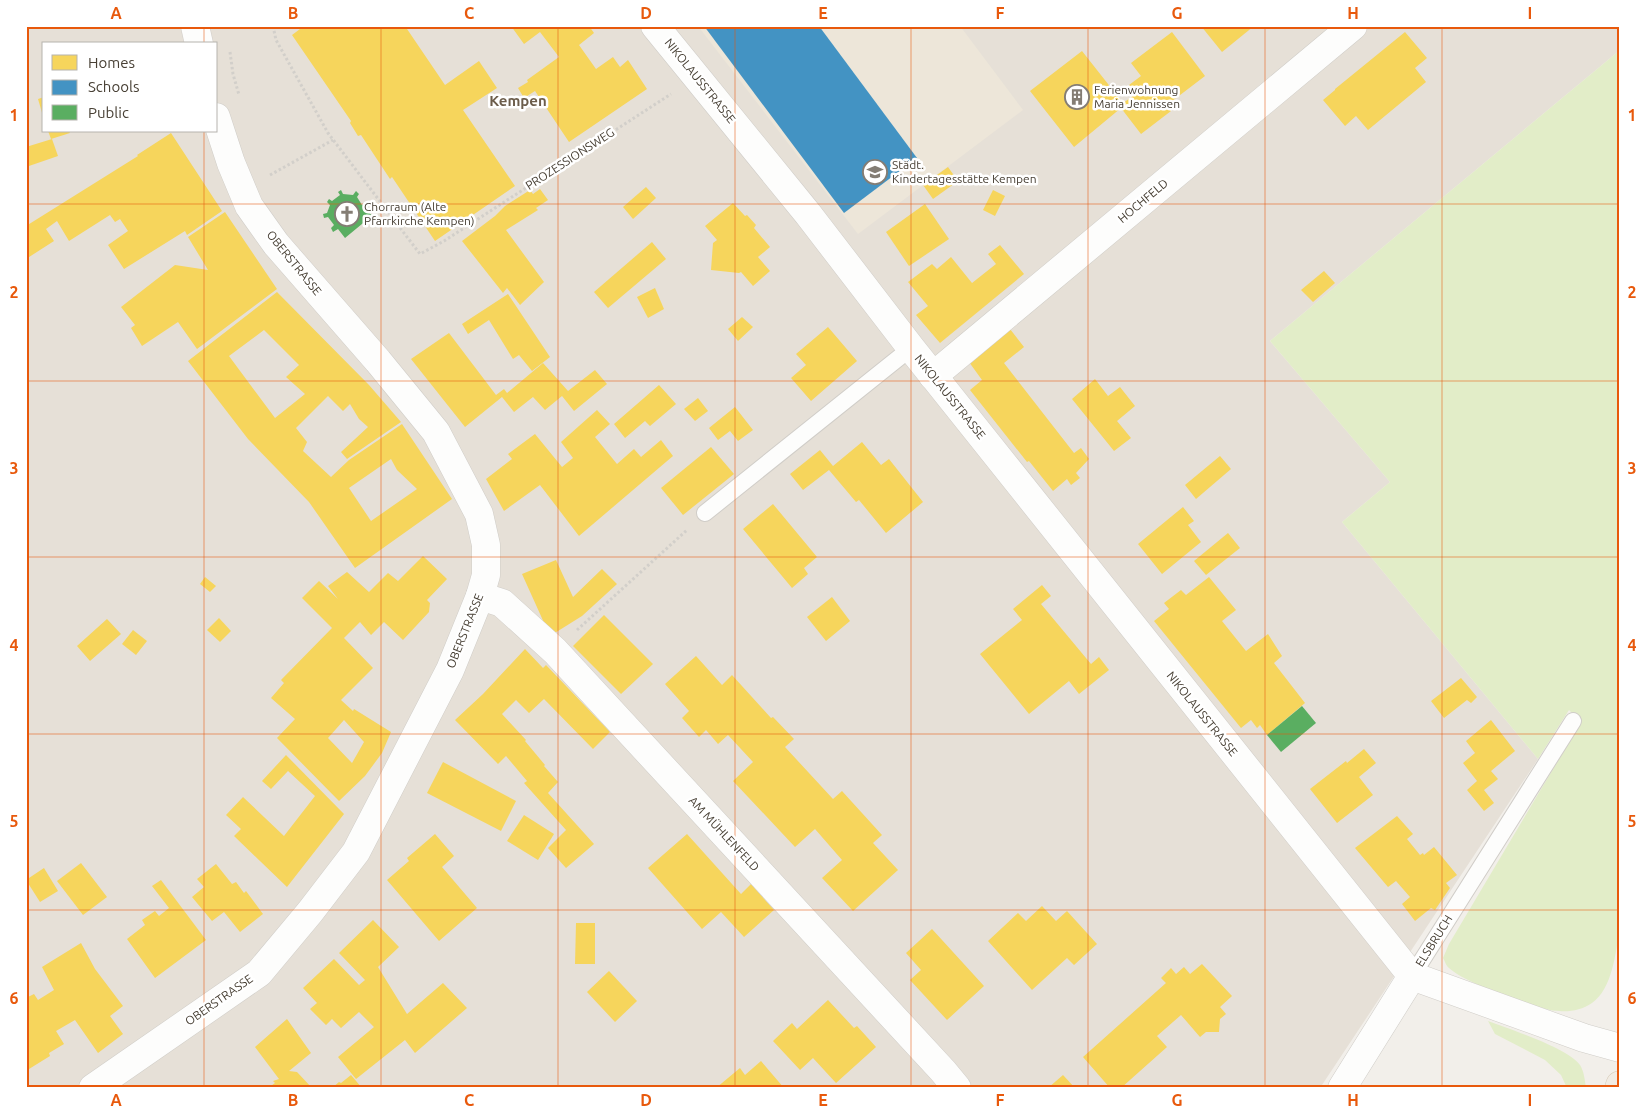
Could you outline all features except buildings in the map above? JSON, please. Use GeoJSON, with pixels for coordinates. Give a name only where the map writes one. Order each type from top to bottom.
{"type":"FeatureCollection","features":[{"type":"Feature","properties":{"kind":"street"},"geometry":{"type":"LineString","coordinates":[[195,26],[199,42]]}},
{"type":"Feature","properties":{"kind":"street","name":"NIKOLAUSSTRASSE"},"geometry":{"type":"LineString","coordinates":[[655,26],[808,214],[933,376],[1412,976]]}},
{"type":"Feature","properties":{"kind":"street","name":"HOCHFELD"},"geometry":{"type":"LineString","coordinates":[[933,376],[1353,26]]}},
{"type":"Feature","properties":{"kind":"street","name":"OBERSTRASSE"},"geometry":{"type":"LineString","coordinates":[[93,1088],[259,973],[310,912],[356,852],[450,670],[480,596],[486,575],[486,545],[479,514],[436,432],[408,396],[276,244],[249,206],[218,123]]}},
{"type":"Feature","properties":{"kind":"street","name":"AM MÜHLENFELD"},"geometry":{"type":"LineString","coordinates":[[480,596],[502,603],[555,651],[937,1063],[957,1088]]}},
{"type":"Feature","properties":{"kind":"street"},"geometry":{"type":"LineString","coordinates":[[1342,1088],[1412,976]]}},
{"type":"Feature","properties":{"kind":"street","name":"ELSBRUCH"},"geometry":{"type":"LineString","coordinates":[[1412,976],[1584,1038],[1620,1048]]}},
{"type":"Feature","properties":{"kind":"lane","name":"NIKOLAUSSTRASSE"},"geometry":{"type":"LineString","coordinates":[[705,513],[911,348]]}},
{"type":"Feature","properties":{"kind":"lane","name":"ELSBRUCH"},"geometry":{"type":"LineString","coordinates":[[1412,976],[1573,721]]}},
{"type":"Feature","properties":{"kind":"path"},"geometry":{"type":"LineString","coordinates":[[270,175],[333,140],[276,40],[273,26]]}},
{"type":"Feature","properties":{"kind":"path"},"geometry":{"type":"LineString","coordinates":[[230,45],[233,74],[240,99]]}},
{"type":"Feature","properties":{"kind":"path","name":"PROZESSIONSWEG"},"geometry":{"type":"LineString","coordinates":[[333,140],[420,254],[444,241],[696,77]]}},
{"type":"Feature","properties":{"kind":"path"},"geometry":{"type":"LineString","coordinates":[[266,166],[274,182]]}},
{"type":"Feature","properties":{"kind":"path"},"geometry":{"type":"LineString","coordinates":[[555,651],[705,513]]}},
{"type":"Feature","properties":{"kind":"shaded area"},"geometry":{"type":"Polygon","coordinates":[[[26,26],[1620,26],[1620,50],[1270,341],[1390,482],[1342,522],[1538,759],[1320,1088],[26,1088],[26,26]]]}},
{"type":"Feature","properties":{"kind":"shaded area","name":"Städt. Kindertagesstätte Kempen"},"geometry":{"type":"Polygon","coordinates":[[[698,26],[960,26],[1023,110],[858,234],[698,26]]]}},
{"type":"Feature","properties":{"kind":"green space"},"geometry":{"type":"Polygon","coordinates":[[[1620,50],[1620,930],[1609,979],[1599,996],[1592,1003],[1580,1009],[1559,1011],[1519,1001],[1469,981],[1448,967],[1443,958],[1449,944],[1581,722],[1569,710],[1538,759],[1342,522],[1390,482],[1270,341],[1620,50]]]}},
{"type":"Feature","properties":{"kind":"green space"},"geometry":{"type":"Polygon","coordinates":[[[1488,1021],[1564,1052],[1580,1065],[1586,1088],[1567,1088],[1561,1075],[1545,1060],[1495,1034],[1488,1021]]]}},
{"type":"Feature","properties":{"kind":"place","name":"Ferienwohnung Maria Jennissen"},"geometry":{"type":"Point","coordinates":[1077,97]}},
{"type":"Feature","properties":{"kind":"place","name":"Städt. Kindertagesstätte Kempen"},"geometry":{"type":"Point","coordinates":[875,172]}},
{"type":"Feature","properties":{"kind":"place","name":"Chorraum (Alte Pfarrkirche Kempen)"},"geometry":{"type":"Point","coordinates":[347,214]}},
{"type":"Feature","properties":{"kind":"district","name":"Kempen"},"geometry":{"type":"Point","coordinates":[518,101]}}]}
